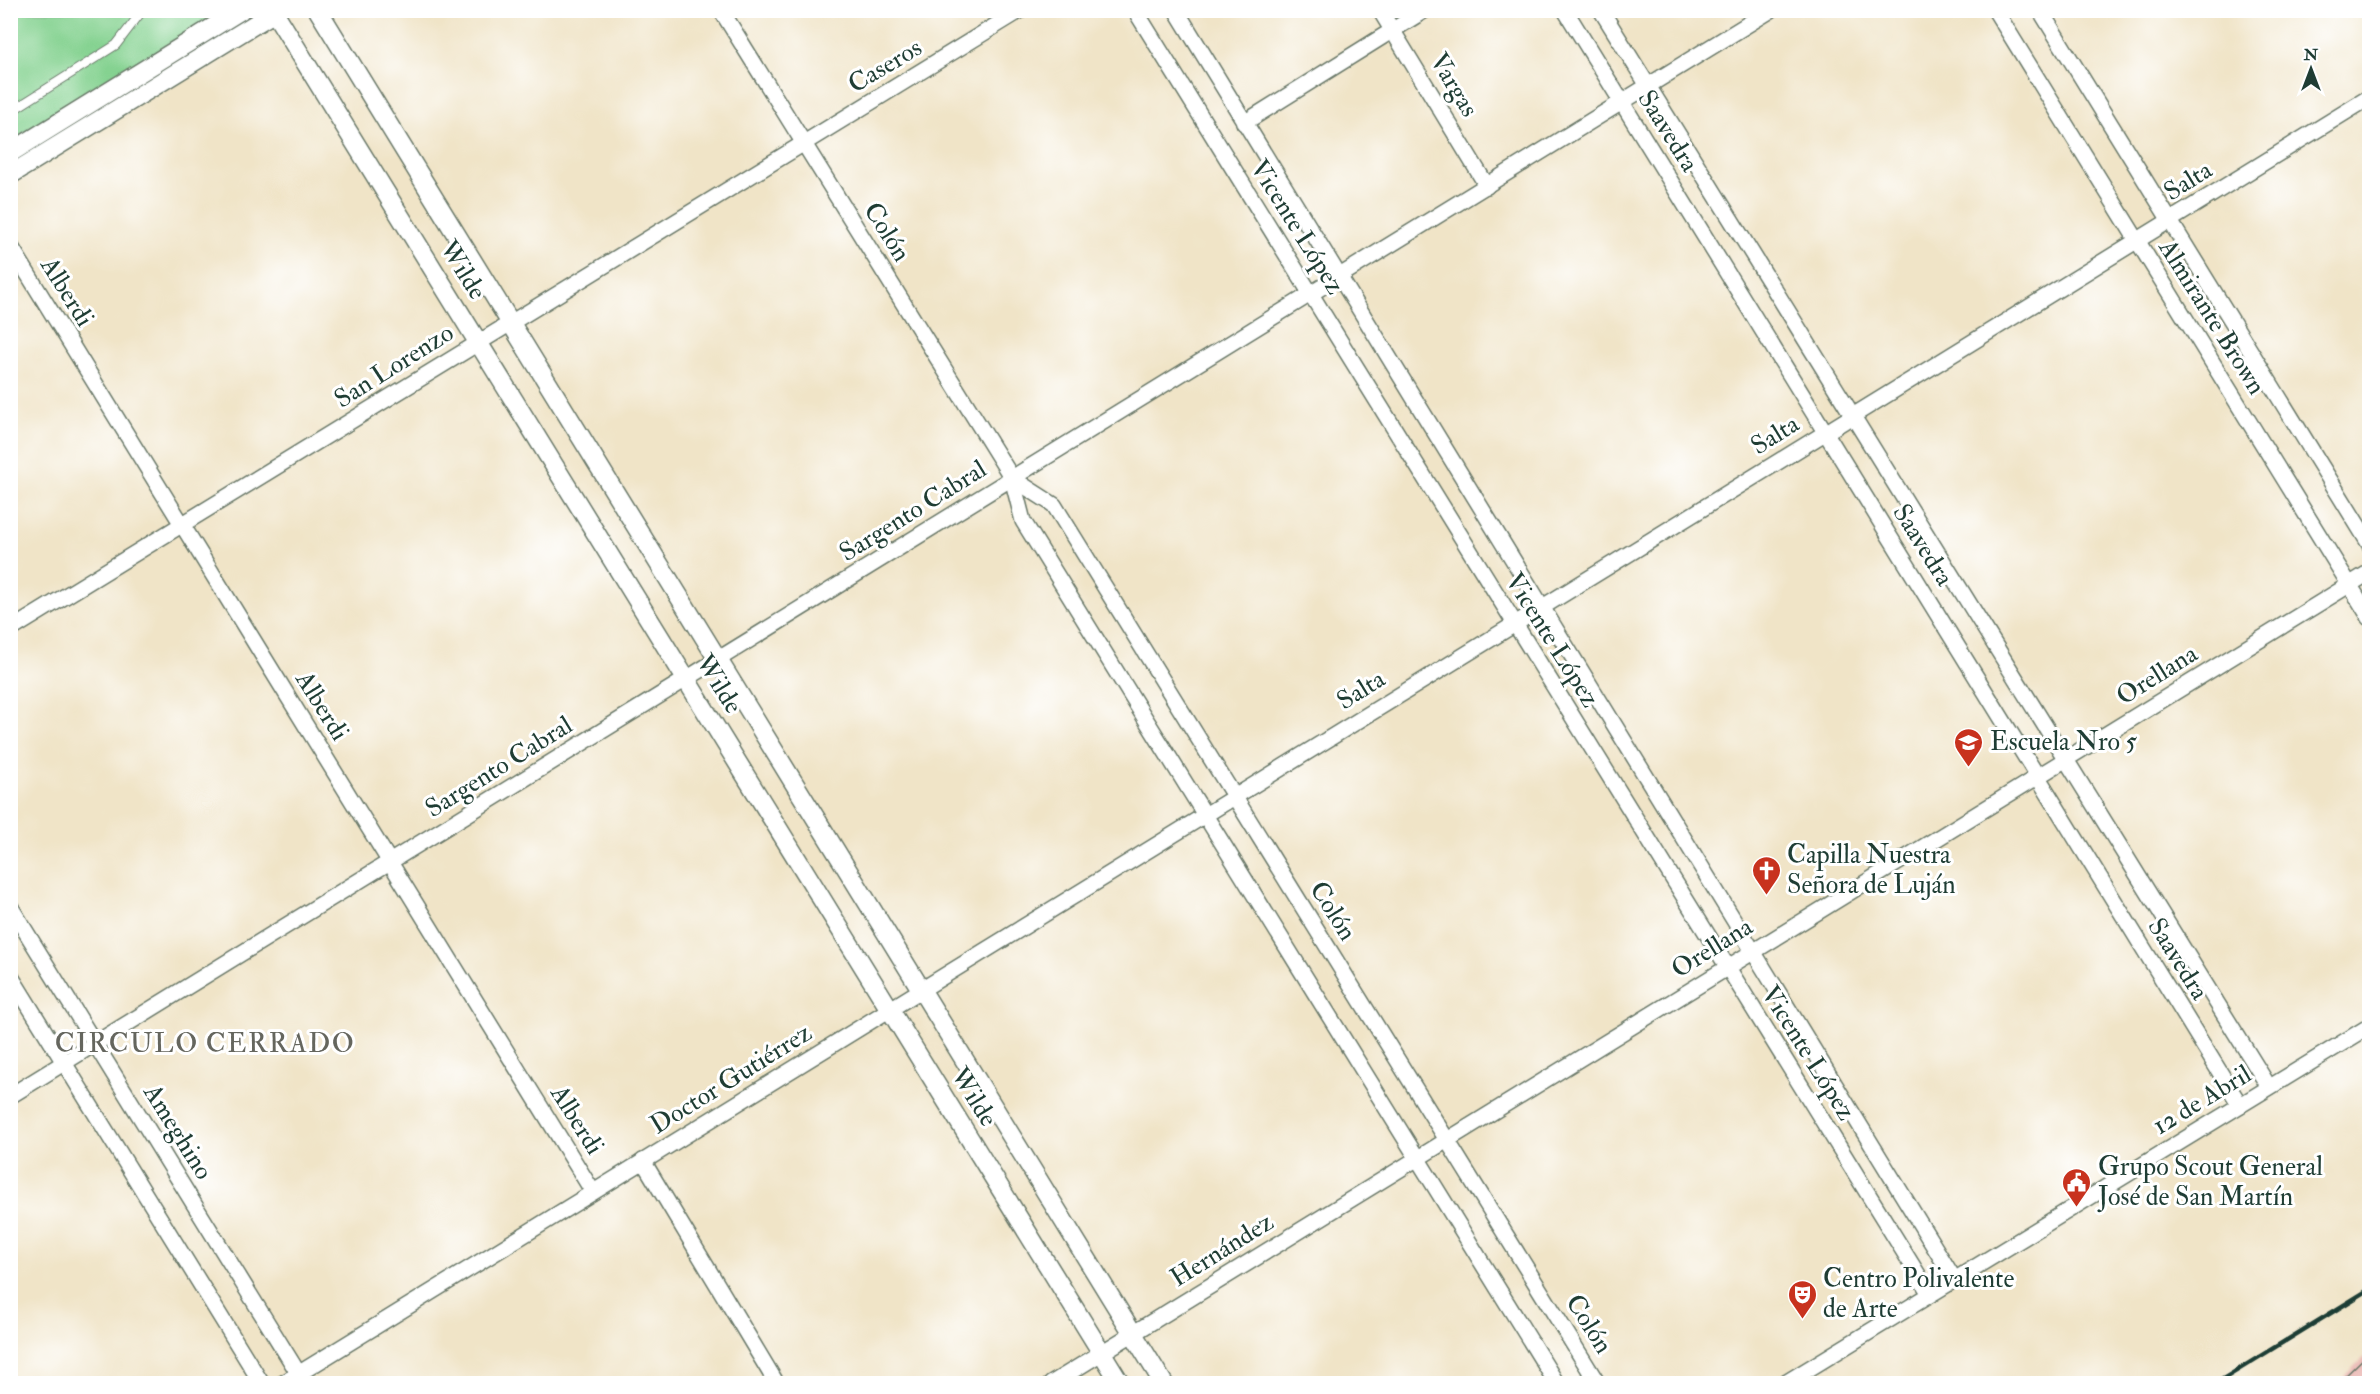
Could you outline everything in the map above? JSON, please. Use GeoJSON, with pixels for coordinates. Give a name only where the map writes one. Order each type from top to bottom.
{"type":"FeatureCollection","features":[{"type":"Feature","properties":{"kind":"street"},"geometry":{"type":"LineString","coordinates":[[10,153],[240,10]]}},
{"type":"Feature","properties":{"kind":"street","name":"Wilde"},"geometry":{"type":"LineString","coordinates":[[318,10],[1164,1383]]}},
{"type":"Feature","properties":{"kind":"street","name":"Colón"},"geometry":{"type":"LineString","coordinates":[[721,10],[1012,478],[1023,521],[1557,1383]]}},
{"type":"Feature","properties":{"kind":"street","name":"Caseros"},"geometry":{"type":"LineString","coordinates":[[804,143],[1021,10]]}},
{"type":"Feature","properties":{"kind":"street","name":"Vicente López"},"geometry":{"type":"LineString","coordinates":[[1135,10],[1930,1294]]}},
{"type":"Feature","properties":{"kind":"street","name":"Vicente López"},"geometry":{"type":"LineString","coordinates":[[1176,10],[1954,1279]]}},
{"type":"Feature","properties":{"kind":"street","name":"Vargas"},"geometry":{"type":"LineString","coordinates":[[1380,10],[1487,186]]}},
{"type":"Feature","properties":{"kind":"street"},"geometry":{"type":"LineString","coordinates":[[1244,123],[1425,10]]}},
{"type":"Feature","properties":{"kind":"street","name":"Saavedra"},"geometry":{"type":"LineString","coordinates":[[1565,10],[2240,1105]]}},
{"type":"Feature","properties":{"kind":"street","name":"Saavedra"},"geometry":{"type":"LineString","coordinates":[[1601,10],[2269,1087]]}},
{"type":"Feature","properties":{"kind":"street","name":"Sargento Cabral"},"geometry":{"type":"LineString","coordinates":[[10,1095],[1771,10]]}},
{"type":"Feature","properties":{"kind":"street","name":"Almirante Brown"},"geometry":{"type":"LineString","coordinates":[[1995,10],[2370,618]]}},
{"type":"Feature","properties":{"kind":"street","name":"Almirante Brown"},"geometry":{"type":"LineString","coordinates":[[2040,10],[2370,545]]}},
{"type":"Feature","properties":{"kind":"street"},"geometry":{"type":"LineString","coordinates":[[10,175],[275,11]]}},
{"type":"Feature","properties":{"kind":"street","name":"Wilde"},"geometry":{"type":"LineString","coordinates":[[275,11],[1121,1383]]}},
{"type":"Feature","properties":{"kind":"street","name":"Salta"},"geometry":{"type":"LineString","coordinates":[[1205,815],[2370,97]]}},
{"type":"Feature","properties":{"kind":"street","name":"San Lorenzo"},"geometry":{"type":"LineString","coordinates":[[10,630],[804,143]]}},
{"type":"Feature","properties":{"kind":"street","name":"Alberdi"},"geometry":{"type":"LineString","coordinates":[[10,245],[593,1192]]}},
{"type":"Feature","properties":{"kind":"street","name":"Colón"},"geometry":{"type":"LineString","coordinates":[[1012,478],[1054,505],[1598,1383]]}},
{"type":"Feature","properties":{"kind":"street","name":"Orellana"},"geometry":{"type":"LineString","coordinates":[[1418,1158],[2370,572]]}},
{"type":"Feature","properties":{"kind":"street","name":"Doctor Gutiérrez"},"geometry":{"type":"LineString","coordinates":[[282,1383],[301,1378],[593,1192],[1205,815]]}},
{"type":"Feature","properties":{"kind":"street","name":"Ameghino"},"geometry":{"type":"LineString","coordinates":[[10,906],[301,1378]]}},
{"type":"Feature","properties":{"kind":"street"},"geometry":{"type":"LineString","coordinates":[[10,975],[262,1383]]}},
{"type":"Feature","properties":{"kind":"street","name":"12 de Abril"},"geometry":{"type":"LineString","coordinates":[[1784,1383],[2370,1026]]}},
{"type":"Feature","properties":{"kind":"street","name":"Hernández"},"geometry":{"type":"LineString","coordinates":[[1052,1383],[1418,1158]]}},
{"type":"Feature","properties":{"kind":"street","name":"Alberdi"},"geometry":{"type":"LineString","coordinates":[[643,1161],[777,1383]]}},
{"type":"Feature","properties":{"kind":"lane"},"geometry":{"type":"LineString","coordinates":[[10,112],[116,45],[143,10]]}},
{"type":"Feature","properties":{"kind":"green space"},"geometry":{"type":"Polygon","coordinates":[[[11,11],[223,11],[11,142],[11,11]]]}},
{"type":"Feature","properties":{"kind":"building"},"geometry":{"type":"Polygon","coordinates":[[[2370,1352],[2370,1384],[2337,1384],[2370,1352]]]}},
{"type":"Feature","properties":{"kind":"railway"},"geometry":{"type":"LineString","coordinates":[[2215,1384],[2370,1289]]}},
{"type":"Feature","properties":{"kind":"place","name":"Escuela Nro 5"},"geometry":{"type":"Point","coordinates":[1969,768]}},
{"type":"Feature","properties":{"kind":"place","name":"Capilla Nuestra Señora de Luján"},"geometry":{"type":"Point","coordinates":[1766,896]}},
{"type":"Feature","properties":{"kind":"place","name":"Grupo Scout General José de San Martín"},"geometry":{"type":"Point","coordinates":[2077,1208]}},
{"type":"Feature","properties":{"kind":"place","name":"Centro Polivalente de Arte"},"geometry":{"type":"Point","coordinates":[1802,1320]}},
{"type":"Feature","properties":{"kind":"district","name":"CIRCULO CERRADO"},"geometry":{"type":"Point","coordinates":[205,1043]}}]}
